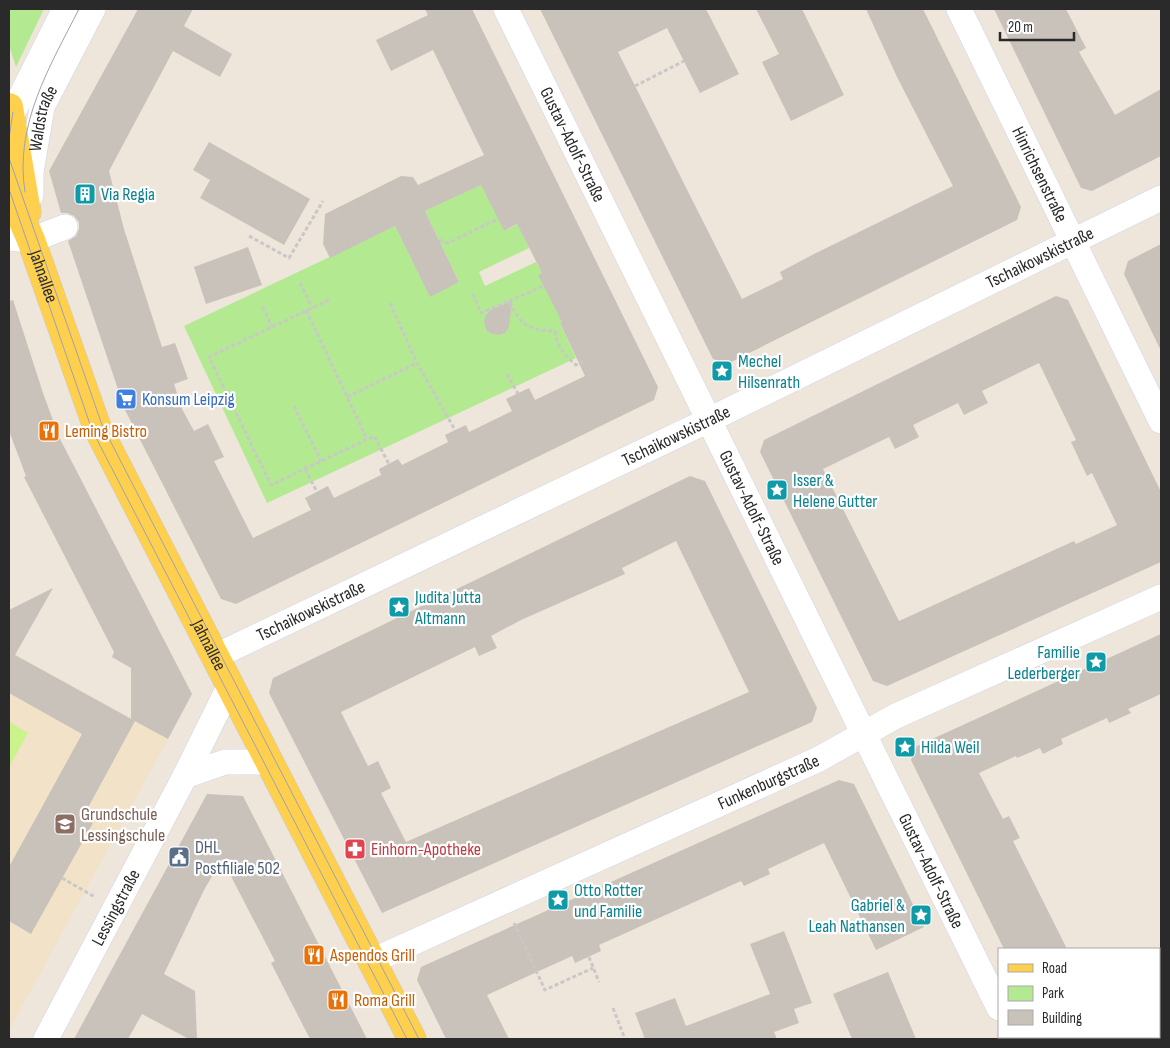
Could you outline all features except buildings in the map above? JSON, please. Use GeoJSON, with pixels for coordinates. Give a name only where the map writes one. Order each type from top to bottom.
{"type":"FeatureCollection","features":[{"type":"Feature","properties":{"kind":"main road","name":"Jahnallee"},"geometry":{"type":"LineString","coordinates":[[11,116],[20,239]]}},
{"type":"Feature","properties":{"kind":"main road","name":"Jahnallee"},"geometry":{"type":"LineString","coordinates":[[9,189],[20,239],[97,427],[412,1039]]}},
{"type":"Feature","properties":{"kind":"street"},"geometry":{"type":"LineString","coordinates":[[11,116],[65,9]]}},
{"type":"Feature","properties":{"kind":"street","name":"Waldstraße"},"geometry":{"type":"LineString","coordinates":[[20,239],[40,115],[94,9]]}},
{"type":"Feature","properties":{"kind":"street","name":"Gustav-Adolf-Straße"},"geometry":{"type":"LineString","coordinates":[[506,9],[998,1006]]}},
{"type":"Feature","properties":{"kind":"street","name":"Hinrichsenstraße"},"geometry":{"type":"LineString","coordinates":[[959,9],[1161,421]]}},
{"type":"Feature","properties":{"kind":"street","name":"Tschaikowskistraße"},"geometry":{"type":"LineString","coordinates":[[216,656],[709,420],[1161,198]]}},
{"type":"Feature","properties":{"kind":"street"},"geometry":{"type":"LineString","coordinates":[[20,239],[64,227]]}},
{"type":"Feature","properties":{"kind":"street","name":"Funkenburgstraße"},"geometry":{"type":"LineString","coordinates":[[372,961],[820,759],[896,716],[1161,597]]}},
{"type":"Feature","properties":{"kind":"street","name":"Lessingstraße"},"geometry":{"type":"LineString","coordinates":[[46,1039],[185,776],[230,685]]}},
{"type":"Feature","properties":{"kind":"street"},"geometry":{"type":"LineString","coordinates":[[185,776],[225,762],[270,762]]}},
{"type":"Feature","properties":{"kind":"path"},"geometry":{"type":"LineString","coordinates":[[635,86],[684,61]]}},
{"type":"Feature","properties":{"kind":"path"},"geometry":{"type":"LineString","coordinates":[[249,236],[289,258],[323,201]]}},
{"type":"Feature","properties":{"kind":"path"},"geometry":{"type":"LineString","coordinates":[[439,240],[448,243],[498,219]]}},
{"type":"Feature","properties":{"kind":"path"},"geometry":{"type":"LineString","coordinates":[[300,283],[312,307]]}},
{"type":"Feature","properties":{"kind":"path"},"geometry":{"type":"LineString","coordinates":[[473,294],[481,313],[544,286]]}},
{"type":"Feature","properties":{"kind":"path"},"geometry":{"type":"LineString","coordinates":[[328,300],[209,357],[271,485],[374,436],[389,464]]}},
{"type":"Feature","properties":{"kind":"path"},"geometry":{"type":"LineString","coordinates":[[509,301],[522,324],[536,330],[554,331],[556,342],[566,357],[576,365],[587,360]]}},
{"type":"Feature","properties":{"kind":"path"},"geometry":{"type":"LineString","coordinates":[[390,303],[417,363],[455,430]]}},
{"type":"Feature","properties":{"kind":"path"},"geometry":{"type":"LineString","coordinates":[[263,307],[272,327]]}},
{"type":"Feature","properties":{"kind":"path"},"geometry":{"type":"LineString","coordinates":[[306,310],[367,439]]}},
{"type":"Feature","properties":{"kind":"path"},"geometry":{"type":"LineString","coordinates":[[347,397],[417,363]]}},
{"type":"Feature","properties":{"kind":"path"},"geometry":{"type":"LineString","coordinates":[[507,374],[518,394]]}},
{"type":"Feature","properties":{"kind":"path"},"geometry":{"type":"LineString","coordinates":[[294,406],[321,461]]}},
{"type":"Feature","properties":{"kind":"path"},"geometry":{"type":"LineString","coordinates":[[305,469],[317,492]]}},
{"type":"Feature","properties":{"kind":"path"},"geometry":{"type":"LineString","coordinates":[[62,878],[85,891]]}},
{"type":"Feature","properties":{"kind":"path"},"geometry":{"type":"LineString","coordinates":[[505,900],[545,990],[593,968]]}},
{"type":"Feature","properties":{"kind":"path"},"geometry":{"type":"LineString","coordinates":[[589,957],[599,982]]}},
{"type":"Feature","properties":{"kind":"path"},"geometry":{"type":"LineString","coordinates":[[613,1008],[625,1039]]}},
{"type":"Feature","properties":{"kind":"shaded area","name":"Grundschule Lessingschule"},"geometry":{"type":"Polygon","coordinates":[[[9,651],[168,739],[9,1030],[9,651]]]}},
{"type":"Feature","properties":{"kind":"green space"},"geometry":{"type":"Polygon","coordinates":[[[9,9],[44,9],[16,67],[9,45],[9,9]]]}},
{"type":"Feature","properties":{"kind":"green space"},"geometry":{"type":"Polygon","coordinates":[[[495,178],[504,231],[518,224],[529,248],[479,272],[485,286],[536,262],[570,318],[560,323],[576,358],[267,503],[184,326],[395,226],[430,296],[459,282],[425,211],[495,178]]]}},
{"type":"Feature","properties":{"kind":"green space"},"geometry":{"type":"Polygon","coordinates":[[[9,722],[28,733],[9,767],[9,722]]]}},
{"type":"Feature","properties":{"kind":"tram line"},"geometry":{"type":"LineString","coordinates":[[25,192],[23,167],[25,143],[30,120],[46,74],[79,9]]}},
{"type":"Feature","properties":{"kind":"tram line"},"geometry":{"type":"LineString","coordinates":[[9,138],[13,112]]}},
{"type":"Feature","properties":{"kind":"tram line"},"geometry":{"type":"LineString","coordinates":[[9,158],[102,425],[419,1039]]}},
{"type":"Feature","properties":{"kind":"tram line"},"geometry":{"type":"LineString","coordinates":[[9,189],[92,430],[407,1039]]}},
{"type":"Feature","properties":{"kind":"place","name":"Via Regia"},"geometry":{"type":"Point","coordinates":[85,194]}},
{"type":"Feature","properties":{"kind":"place","name":"Mechel Hilsenrath"},"geometry":{"type":"Point","coordinates":[722,371]}},
{"type":"Feature","properties":{"kind":"place","name":"Konsum Leipzig"},"geometry":{"type":"Point","coordinates":[126,399]}},
{"type":"Feature","properties":{"kind":"place","name":"Leming Bistro"},"geometry":{"type":"Point","coordinates":[49,431]}},
{"type":"Feature","properties":{"kind":"place","name":"Isser & Helene Gutter"},"geometry":{"type":"Point","coordinates":[777,490]}},
{"type":"Feature","properties":{"kind":"place","name":"Judita Jutta Altmann"},"geometry":{"type":"Point","coordinates":[399,607]}},
{"type":"Feature","properties":{"kind":"place","name":"Familie Lederberger"},"geometry":{"type":"Point","coordinates":[1096,662]}},
{"type":"Feature","properties":{"kind":"place","name":"Hilda Weil"},"geometry":{"type":"Point","coordinates":[905,747]}},
{"type":"Feature","properties":{"kind":"place","name":"Grundschule Lessingschule"},"geometry":{"type":"Point","coordinates":[65,824]}},
{"type":"Feature","properties":{"kind":"place","name":"Einhorn-Apotheke"},"geometry":{"type":"Point","coordinates":[355,849]}},
{"type":"Feature","properties":{"kind":"place","name":"DHL Postfiliale 502"},"geometry":{"type":"Point","coordinates":[179,857]}},
{"type":"Feature","properties":{"kind":"place","name":"Otto Rotter und Familie"},"geometry":{"type":"Point","coordinates":[558,900]}},
{"type":"Feature","properties":{"kind":"place","name":"Gabriel & Leah Nathansen"},"geometry":{"type":"Point","coordinates":[921,915]}},
{"type":"Feature","properties":{"kind":"place","name":"Aspendos Grill"},"geometry":{"type":"Point","coordinates":[314,955]}},
{"type":"Feature","properties":{"kind":"place","name":"Roma Grill"},"geometry":{"type":"Point","coordinates":[338,1000]}}]}
